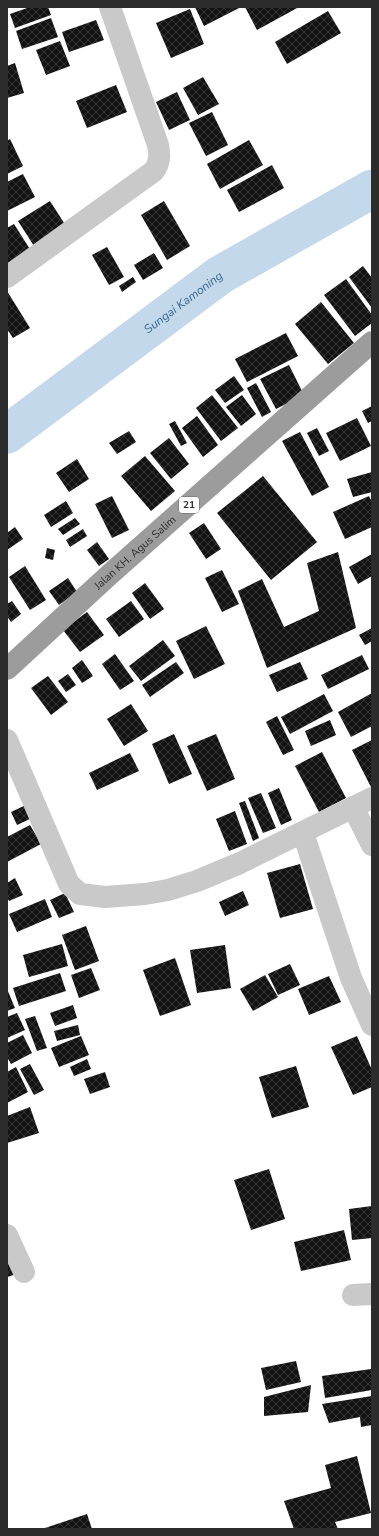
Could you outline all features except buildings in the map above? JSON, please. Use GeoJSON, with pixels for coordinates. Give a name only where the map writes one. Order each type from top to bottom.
{"type":"FeatureCollection","features":[{"type":"Feature","properties":{"kind":"highway","name":"Jalan KH. Agus Salim"},"geometry":{"type":"LineString","coordinates":[[7,670],[108,576],[372,342]]}},
{"type":"Feature","properties":{"kind":"street"},"geometry":{"type":"LineString","coordinates":[[7,277],[154,171],[157,166],[160,158],[158,145],[110,7]]}},
{"type":"Feature","properties":{"kind":"street"},"geometry":{"type":"LineString","coordinates":[[7,740],[67,879],[72,888],[80,894],[105,897],[145,894],[168,890],[197,881],[303,833],[372,798]]}},
{"type":"Feature","properties":{"kind":"street"},"geometry":{"type":"LineString","coordinates":[[353,807],[372,845]]}},
{"type":"Feature","properties":{"kind":"street"},"geometry":{"type":"LineString","coordinates":[[303,833],[351,978],[372,1025]]}},
{"type":"Feature","properties":{"kind":"street"},"geometry":{"type":"LineString","coordinates":[[7,1235],[24,1272]]}},
{"type":"Feature","properties":{"kind":"waterway","name":"Sungai Kamoning"},"geometry":{"type":"LineString","coordinates":[[7,434],[220,275],[372,189]]}}]}
